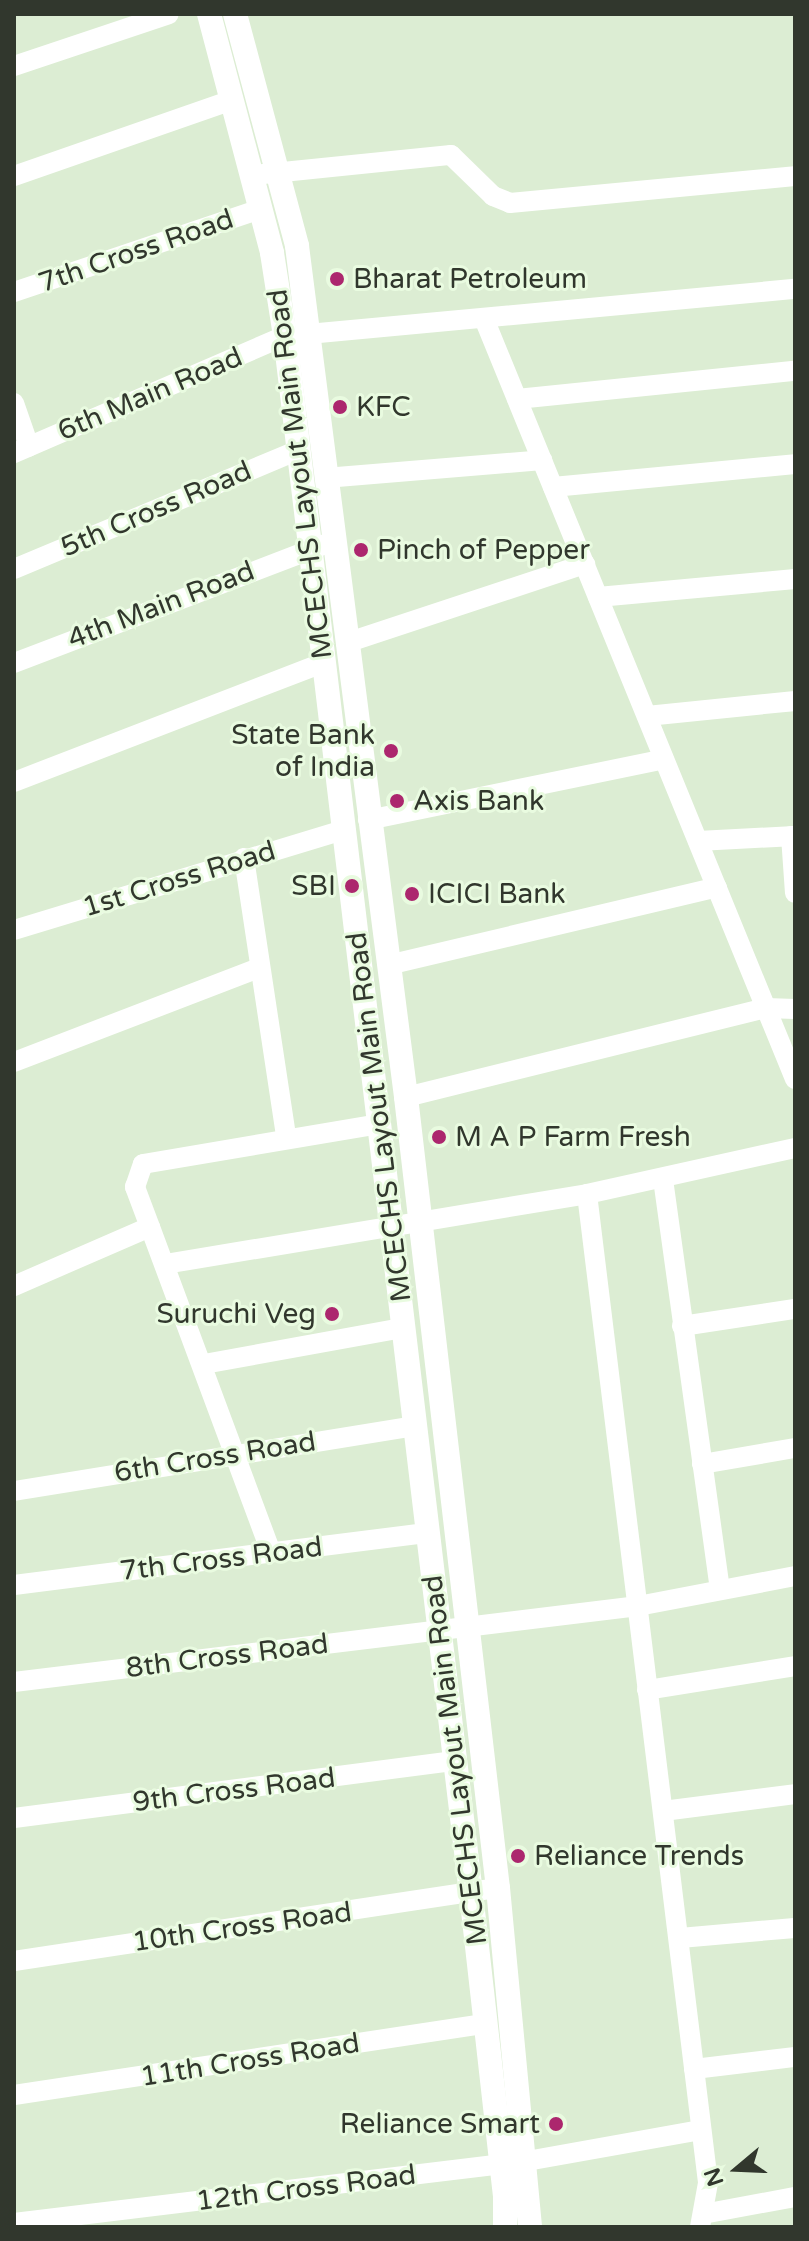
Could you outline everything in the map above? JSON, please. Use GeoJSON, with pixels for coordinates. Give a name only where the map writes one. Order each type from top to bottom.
{"type":"FeatureCollection","features":[{"type":"Feature","properties":{"kind":"main road","name":"MCECHS Layout Main Road"},"geometry":{"type":"LineString","coordinates":[[209,14],[248,178],[297,335],[325,478],[321,545],[323,663],[394,1228],[403,1328],[502,2164],[505,2227]]}},
{"type":"Feature","properties":{"kind":"main road","name":"MCECHS Layout Main Road"},"geometry":{"type":"LineString","coordinates":[[235,14],[297,246],[298,450],[346,643],[406,1097],[465,1626],[498,1888],[527,2161],[530,2227]]}},
{"type":"Feature","properties":{"kind":"street"},"geometry":{"type":"LineString","coordinates":[[14,66],[169,14]]}},
{"type":"Feature","properties":{"kind":"street"},"geometry":{"type":"LineString","coordinates":[[14,176],[229,101]]}},
{"type":"Feature","properties":{"kind":"street"},"geometry":{"type":"LineString","coordinates":[[248,178],[275,171],[451,155],[493,196],[510,203],[795,176]]}},
{"type":"Feature","properties":{"kind":"street","name":"7th Cross Road"},"geometry":{"type":"LineString","coordinates":[[14,292],[258,210]]}},
{"type":"Feature","properties":{"kind":"street","name":"6th Main Road"},"geometry":{"type":"LineString","coordinates":[[21,449],[297,335],[485,321],[795,289]]}},
{"type":"Feature","properties":{"kind":"street"},"geometry":{"type":"LineString","coordinates":[[485,321],[795,1079]]}},
{"type":"Feature","properties":{"kind":"street"},"geometry":{"type":"LineString","coordinates":[[517,399],[795,371]]}},
{"type":"Feature","properties":{"kind":"street"},"geometry":{"type":"LineString","coordinates":[[14,403],[21,449]]}},
{"type":"Feature","properties":{"kind":"street","name":"5th Cross Road"},"geometry":{"type":"LineString","coordinates":[[14,569],[298,450]]}},
{"type":"Feature","properties":{"kind":"street"},"geometry":{"type":"LineString","coordinates":[[325,478],[542,460]]}},
{"type":"Feature","properties":{"kind":"street"},"geometry":{"type":"LineString","coordinates":[[553,487],[795,464]]}},
{"type":"Feature","properties":{"kind":"street","name":"4th Main Road"},"geometry":{"type":"LineString","coordinates":[[14,663],[321,545]]}},
{"type":"Feature","properties":{"kind":"street"},"geometry":{"type":"LineString","coordinates":[[346,643],[585,564]]}},
{"type":"Feature","properties":{"kind":"street"},"geometry":{"type":"LineString","coordinates":[[598,597],[795,579]]}},
{"type":"Feature","properties":{"kind":"street"},"geometry":{"type":"LineString","coordinates":[[14,782],[323,663]]}},
{"type":"Feature","properties":{"kind":"street"},"geometry":{"type":"LineString","coordinates":[[647,716],[795,701]]}},
{"type":"Feature","properties":{"kind":"street"},"geometry":{"type":"LineString","coordinates":[[368,820],[664,759]]}},
{"type":"Feature","properties":{"kind":"street","name":"1st Cross Road"},"geometry":{"type":"LineString","coordinates":[[14,930],[344,830]]}},
{"type":"Feature","properties":{"kind":"street"},"geometry":{"type":"LineString","coordinates":[[698,841],[793,836],[795,893]]}},
{"type":"Feature","properties":{"kind":"street"},"geometry":{"type":"LineString","coordinates":[[244,858],[286,1136]]}},
{"type":"Feature","properties":{"kind":"street"},"geometry":{"type":"LineString","coordinates":[[388,965],[717,887]]}},
{"type":"Feature","properties":{"kind":"street"},"geometry":{"type":"LineString","coordinates":[[14,1062],[259,968]]}},
{"type":"Feature","properties":{"kind":"street"},"geometry":{"type":"LineString","coordinates":[[406,1097],[766,1008],[795,1009]]}},
{"type":"Feature","properties":{"kind":"street"},"geometry":{"type":"LineString","coordinates":[[271,1552],[204,1364],[135,1187],[143,1164],[286,1136],[379,1124]]}},
{"type":"Feature","properties":{"kind":"street"},"geometry":{"type":"LineString","coordinates":[[165,1264],[587,1194],[795,1148]]}},
{"type":"Feature","properties":{"kind":"street"},"geometry":{"type":"LineString","coordinates":[[663,1179],[720,1589]]}},
{"type":"Feature","properties":{"kind":"street"},"geometry":{"type":"LineString","coordinates":[[587,1194],[708,2183],[702,2220],[795,2197]]}},
{"type":"Feature","properties":{"kind":"street"},"geometry":{"type":"LineString","coordinates":[[14,1286],[150,1227]]}},
{"type":"Feature","properties":{"kind":"street"},"geometry":{"type":"LineString","coordinates":[[682,1326],[795,1309]]}},
{"type":"Feature","properties":{"kind":"street"},"geometry":{"type":"LineString","coordinates":[[204,1364],[403,1328]]}},
{"type":"Feature","properties":{"kind":"street","name":"6th Cross Road"},"geometry":{"type":"LineString","coordinates":[[14,1491],[236,1452],[416,1426]]}},
{"type":"Feature","properties":{"kind":"street"},"geometry":{"type":"LineString","coordinates":[[702,1464],[795,1448]]}},
{"type":"Feature","properties":{"kind":"street","name":"7th Cross Road"},"geometry":{"type":"LineString","coordinates":[[14,1585],[428,1533]]}},
{"type":"Feature","properties":{"kind":"street","name":"8th Cross Road"},"geometry":{"type":"LineString","coordinates":[[14,1682],[638,1606],[795,1576]]}},
{"type":"Feature","properties":{"kind":"street"},"geometry":{"type":"LineString","coordinates":[[647,1690],[795,1666]]}},
{"type":"Feature","properties":{"kind":"street","name":"9th Cross Road"},"geometry":{"type":"LineString","coordinates":[[14,1818],[454,1761]]}},
{"type":"Feature","properties":{"kind":"street"},"geometry":{"type":"LineString","coordinates":[[663,1811],[795,1794]]}},
{"type":"Feature","properties":{"kind":"street","name":"10th Cross Road"},"geometry":{"type":"LineString","coordinates":[[14,1961],[498,1888]]}},
{"type":"Feature","properties":{"kind":"street"},"geometry":{"type":"LineString","coordinates":[[680,1938],[795,1928]]}},
{"type":"Feature","properties":{"kind":"street","name":"11th Cross Road"},"geometry":{"type":"LineString","coordinates":[[14,2095],[486,2024]]}},
{"type":"Feature","properties":{"kind":"street"},"geometry":{"type":"LineString","coordinates":[[694,2069],[795,2057]]}},
{"type":"Feature","properties":{"kind":"street","name":"12th Cross Road"},"geometry":{"type":"LineString","coordinates":[[14,2223],[527,2161],[701,2130]]}},
{"type":"Feature","properties":{"kind":"place","name":"Bharat Petroleum"},"geometry":{"type":"Point","coordinates":[337,279]}},
{"type":"Feature","properties":{"kind":"place","name":"KFC"},"geometry":{"type":"Point","coordinates":[340,407]}},
{"type":"Feature","properties":{"kind":"place","name":"Pinch of Pepper"},"geometry":{"type":"Point","coordinates":[361,550]}},
{"type":"Feature","properties":{"kind":"place","name":"State Bank of India"},"geometry":{"type":"Point","coordinates":[391,751]}},
{"type":"Feature","properties":{"kind":"place","name":"Axis Bank"},"geometry":{"type":"Point","coordinates":[397,801]}},
{"type":"Feature","properties":{"kind":"place","name":"SBI"},"geometry":{"type":"Point","coordinates":[352,886]}},
{"type":"Feature","properties":{"kind":"place","name":"ICICI Bank"},"geometry":{"type":"Point","coordinates":[412,894]}},
{"type":"Feature","properties":{"kind":"place","name":"M A P Farm Fresh"},"geometry":{"type":"Point","coordinates":[439,1137]}},
{"type":"Feature","properties":{"kind":"place","name":"Suruchi Veg"},"geometry":{"type":"Point","coordinates":[332,1314]}},
{"type":"Feature","properties":{"kind":"place","name":"Reliance Trends"},"geometry":{"type":"Point","coordinates":[518,1856]}},
{"type":"Feature","properties":{"kind":"place","name":"Reliance Smart"},"geometry":{"type":"Point","coordinates":[556,2124]}}]}
